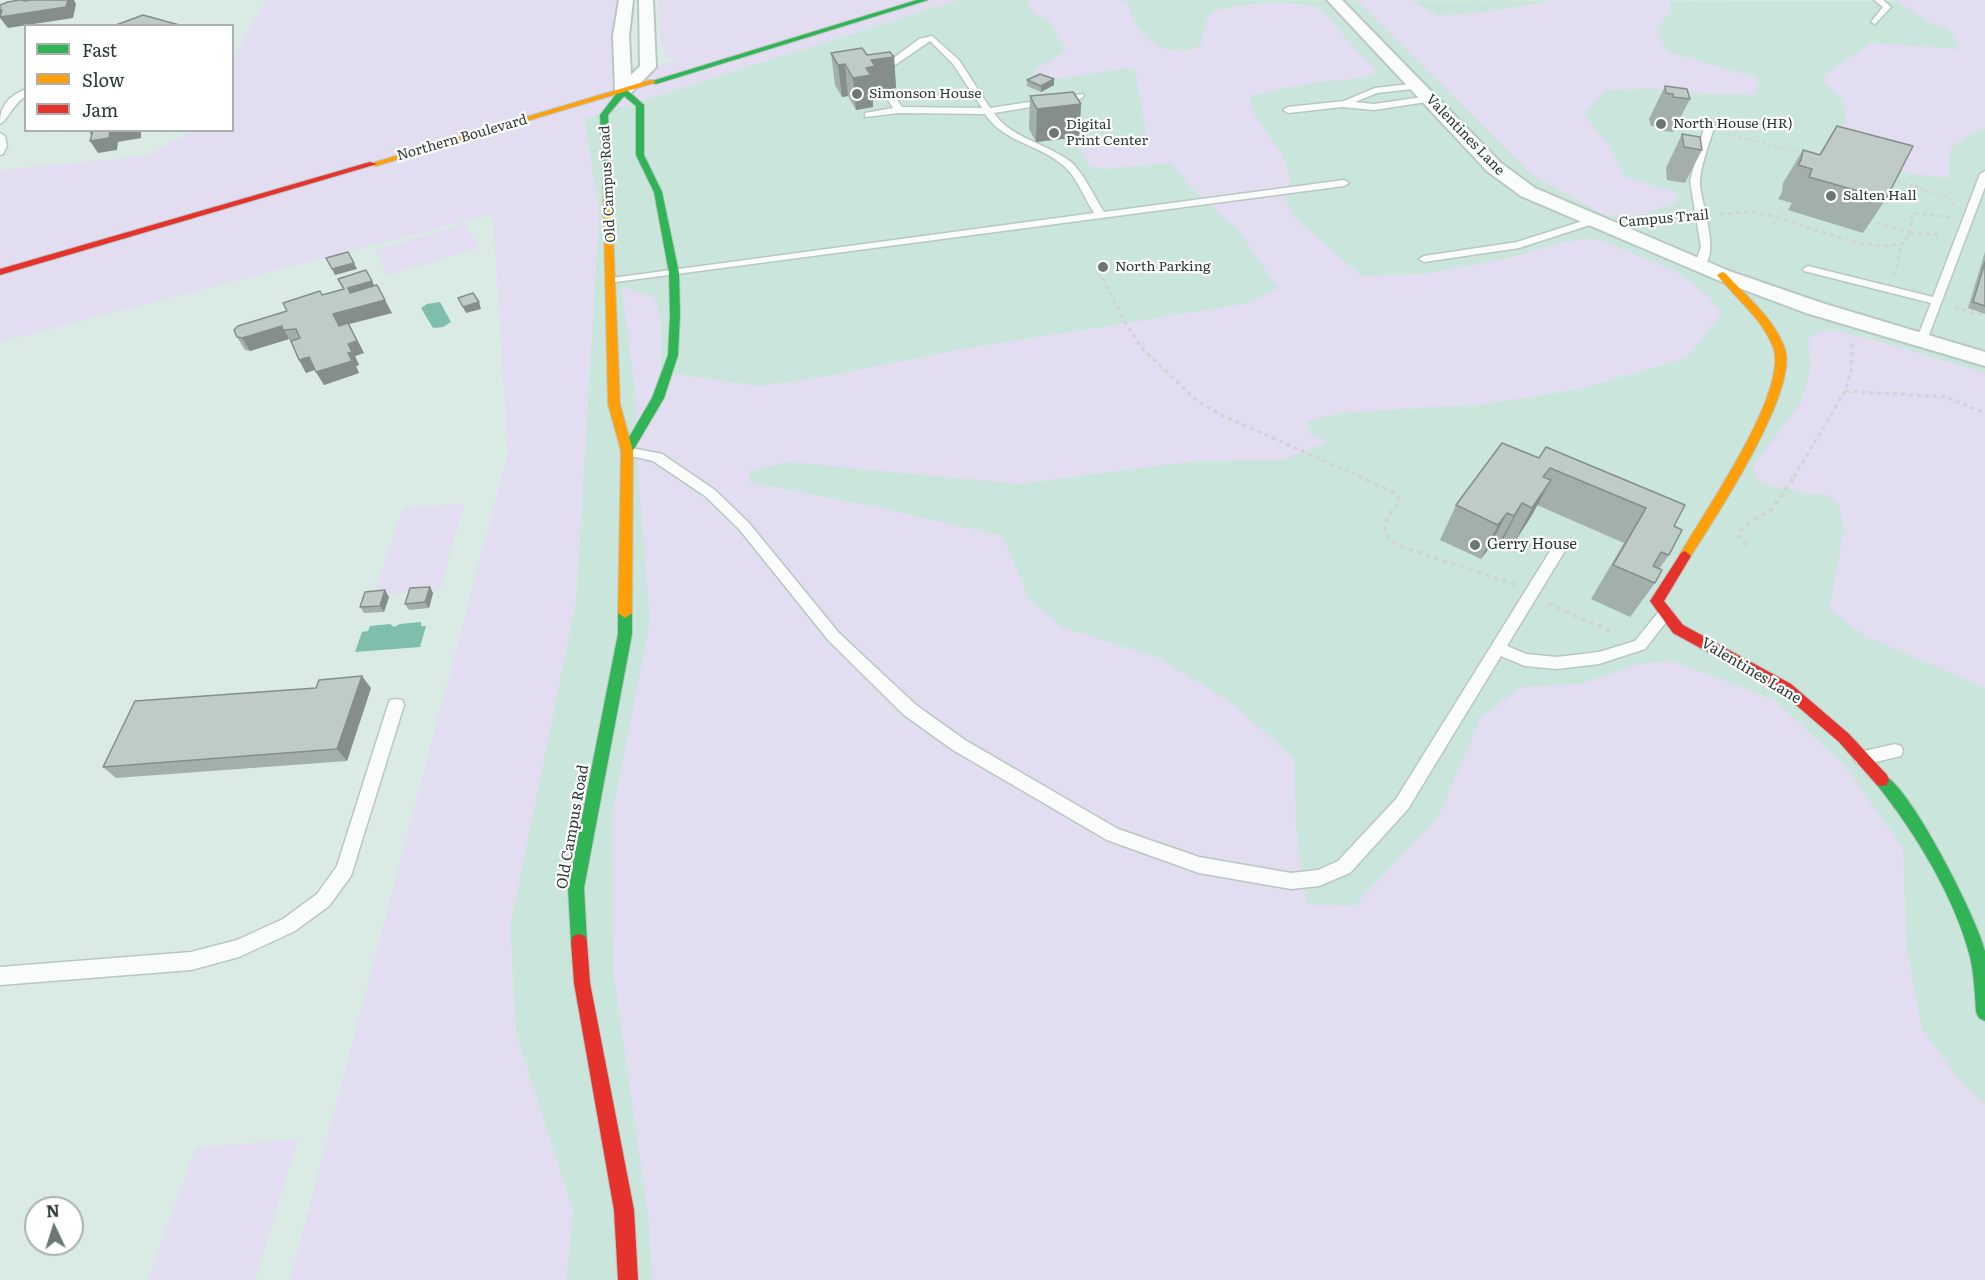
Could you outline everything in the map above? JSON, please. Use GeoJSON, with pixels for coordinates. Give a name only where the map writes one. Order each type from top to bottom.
{"type":"FeatureCollection","features":[{"type":"Feature","properties":{"kind":"street"},"geometry":{"type":"LineString","coordinates":[[623,91],[621,36],[626,0]]}},
{"type":"Feature","properties":{"kind":"street"},"geometry":{"type":"LineString","coordinates":[[623,91],[648,67],[646,0]]}},
{"type":"Feature","properties":{"kind":"street","name":"Northern Boulevard"},"geometry":{"type":"LineString","coordinates":[[0,272],[623,91],[924,0]]}},
{"type":"Feature","properties":{"kind":"street","name":"Valentines Lane"},"geometry":{"type":"LineString","coordinates":[[1334,0],[1494,167],[1513,183],[1551,204],[1699,266],[1814,308],[1985,359]]}},
{"type":"Feature","properties":{"kind":"street","name":"Old Campus Road"},"geometry":{"type":"LineString","coordinates":[[627,451],[658,398],[674,355],[674,273],[658,192],[640,155],[640,105],[623,91],[604,115],[612,281],[614,404],[627,451],[625,634],[576,888],[582,983],[624,1210],[628,1280]]}},
{"type":"Feature","properties":{"kind":"street","name":"Valentines Lane"},"geometry":{"type":"LineString","coordinates":[[1722,275],[1766,326],[1782,361],[1780,383],[1719,501],[1657,601],[1678,629],[1786,688],[1837,732],[1886,784],[1919,832],[1959,907],[1978,957],[1985,1012]]}},
{"type":"Feature","properties":{"kind":"street"},"geometry":{"type":"LineString","coordinates":[[1766,326],[1785,313],[1814,308]]}},
{"type":"Feature","properties":{"kind":"lane"},"geometry":{"type":"LineString","coordinates":[[1875,22],[1887,7],[1878,0]]}},
{"type":"Feature","properties":{"kind":"lane"},"geometry":{"type":"LineString","coordinates":[[899,110],[878,77],[885,66],[922,41],[932,38],[956,62],[997,125],[1018,138],[1048,150],[1070,166],[1101,216]]}},
{"type":"Feature","properties":{"kind":"lane"},"geometry":{"type":"LineString","coordinates":[[1342,104],[1375,91],[1424,92]]}},
{"type":"Feature","properties":{"kind":"lane"},"geometry":{"type":"LineString","coordinates":[[1288,110],[1342,104],[1374,106],[1424,92]]}},
{"type":"Feature","properties":{"kind":"lane"},"geometry":{"type":"LineString","coordinates":[[0,121],[10,102],[24,93]]}},
{"type":"Feature","properties":{"kind":"lane"},"geometry":{"type":"LineString","coordinates":[[868,115],[899,110],[988,111],[1080,96]]}},
{"type":"Feature","properties":{"kind":"lane"},"geometry":{"type":"LineString","coordinates":[[1699,266],[1706,247],[1695,181],[1709,127]]}},
{"type":"Feature","properties":{"kind":"lane"},"geometry":{"type":"LineString","coordinates":[[0,136],[2,146],[0,152]]}},
{"type":"Feature","properties":{"kind":"lane"},"geometry":{"type":"LineString","coordinates":[[1922,341],[1985,174]]}},
{"type":"Feature","properties":{"kind":"lane"},"geometry":{"type":"LineString","coordinates":[[612,281],[1344,183]]}},
{"type":"Feature","properties":{"kind":"lane"},"geometry":{"type":"LineString","coordinates":[[1424,259],[1519,245],[1592,221]]}},
{"type":"Feature","properties":{"kind":"lane"},"geometry":{"type":"LineString","coordinates":[[1808,269],[1937,301]]}},
{"type":"Feature","properties":{"kind":"lane"},"geometry":{"type":"LineString","coordinates":[[627,451],[657,457],[710,493],[744,526],[834,637],[910,710],[959,746],[1113,835],[1199,865],[1291,881],[1319,878],[1344,867],[1402,804],[1562,544]]}},
{"type":"Feature","properties":{"kind":"lane"},"geometry":{"type":"LineString","coordinates":[[1498,649],[1525,660],[1557,663],[1599,658],[1640,645],[1666,613]]}},
{"type":"Feature","properties":{"kind":"lane"},"geometry":{"type":"LineString","coordinates":[[0,976],[191,961],[239,948],[289,926],[323,900],[345,870],[396,705]]}},
{"type":"Feature","properties":{"kind":"lane"},"geometry":{"type":"LineString","coordinates":[[1862,758],[1895,751]]}},
{"type":"Feature","properties":{"kind":"path"},"geometry":{"type":"LineString","coordinates":[[1709,127],[1810,155]]}},
{"type":"Feature","properties":{"kind":"path"},"geometry":{"type":"LineString","coordinates":[[1877,223],[1909,233],[1944,235],[1953,227],[1956,209],[1947,198],[1887,178]]}},
{"type":"Feature","properties":{"kind":"path"},"geometry":{"type":"LineString","coordinates":[[1773,225],[1781,211]]}},
{"type":"Feature","properties":{"kind":"path","name":"Campus Trail"},"geometry":{"type":"LineString","coordinates":[[1645,220],[1752,212],[1778,217],[1861,242],[1901,245]]}},
{"type":"Feature","properties":{"kind":"path"},"geometry":{"type":"LineString","coordinates":[[1898,267],[1901,245],[1908,240],[1913,213],[1953,217],[1968,216]]}},
{"type":"Feature","properties":{"kind":"path"},"geometry":{"type":"LineString","coordinates":[[1099,271],[1125,322],[1141,347],[1196,400],[1221,415],[1397,494],[1400,502],[1391,512],[1384,526],[1388,538],[1397,545],[1517,585],[1554,608],[1640,645]]}},
{"type":"Feature","properties":{"kind":"path"},"geometry":{"type":"LineString","coordinates":[[1937,301],[1985,316]]}},
{"type":"Feature","properties":{"kind":"path"},"geometry":{"type":"LineString","coordinates":[[1747,545],[1738,536],[1743,526],[1773,509],[1845,391],[1851,371],[1852,344],[1857,337]]}},
{"type":"Feature","properties":{"kind":"path"},"geometry":{"type":"LineString","coordinates":[[1845,391],[1946,397],[1985,413]]}},
{"type":"Feature","properties":{"kind":"shaded area"},"geometry":{"type":"Polygon","coordinates":[[[266,0],[620,0],[610,80],[680,59],[667,57],[661,42],[658,0],[958,0],[584,119],[599,211],[576,600],[510,928],[516,1034],[573,1211],[566,1280],[290,1280],[508,453],[493,214],[0,342],[0,170],[146,156],[191,132],[234,132],[234,57],[266,0]]]}},
{"type":"Feature","properties":{"kind":"shaded area"},"geometry":{"type":"Polygon","coordinates":[[[958,0],[1985,1],[1985,1280],[566,1280],[573,1211],[516,1034],[510,927],[576,600],[599,211],[584,119],[958,0]]]}},
{"type":"Feature","properties":{"kind":"shaded area"},"geometry":{"type":"Polygon","coordinates":[[[1031,0],[1121,0],[1129,4],[1132,17],[1146,37],[1165,49],[1177,51],[1189,50],[1201,45],[1208,18],[1215,12],[1227,8],[1278,3],[1309,5],[1322,11],[1377,72],[1360,78],[1316,82],[1250,96],[1254,114],[1282,154],[1290,175],[1286,201],[1295,218],[1362,276],[1424,274],[1504,259],[1560,243],[1587,239],[1601,240],[1676,271],[1708,295],[1722,313],[1687,358],[1581,389],[1488,404],[1341,413],[1307,421],[1310,433],[1328,442],[1284,460],[1196,461],[1019,484],[787,462],[750,471],[749,482],[872,506],[1003,536],[1029,599],[1064,628],[1157,657],[1231,702],[1294,759],[1296,826],[1306,904],[1354,906],[1438,817],[1481,717],[1521,687],[1580,684],[1640,664],[1670,660],[1775,700],[1844,765],[1903,848],[1907,949],[1922,1029],[1958,1078],[1985,1104],[1985,1280],[652,1280],[649,1222],[613,968],[612,815],[650,621],[638,473],[635,393],[622,287],[654,297],[661,317],[661,372],[759,386],[823,377],[957,350],[1248,303],[1278,288],[1237,229],[1189,186],[1172,163],[1103,169],[1089,166],[1081,152],[1087,141],[1123,141],[1146,134],[1135,69],[1127,68],[1050,80],[1032,74],[1066,49],[1049,20],[1035,15],[1026,3],[1031,0]]]}},
{"type":"Feature","properties":{"kind":"shaded area"},"geometry":{"type":"Polygon","coordinates":[[[1356,0],[1412,0],[1439,16],[1491,11],[1556,0],[1669,0],[1671,11],[1656,29],[1666,51],[1758,78],[1755,95],[1706,94],[1647,88],[1605,91],[1584,114],[1608,144],[1624,176],[1677,193],[1677,202],[1634,217],[1607,216],[1533,176],[1356,0]]]}},
{"type":"Feature","properties":{"kind":"shaded area"},"geometry":{"type":"Polygon","coordinates":[[[1894,0],[1985,0],[1985,128],[1968,135],[1950,149],[1949,177],[1915,174],[1888,167],[1833,139],[1846,121],[1843,99],[1824,83],[1825,74],[1871,43],[1960,49],[1950,29],[1931,23],[1894,0]]]}},
{"type":"Feature","properties":{"kind":"shaded area"},"geometry":{"type":"Polygon","coordinates":[[[465,224],[480,248],[387,275],[375,250],[465,224]]]}},
{"type":"Feature","properties":{"kind":"shaded area"},"geometry":{"type":"Polygon","coordinates":[[[440,302],[451,322],[443,327],[433,328],[421,308],[427,304],[440,302]]]}},
{"type":"Feature","properties":{"kind":"shaded area"},"geometry":{"type":"Polygon","coordinates":[[[1831,330],[1875,340],[1985,373],[1985,688],[1863,635],[1829,609],[1844,530],[1839,504],[1827,495],[1805,493],[1758,482],[1753,466],[1801,402],[1811,367],[1808,340],[1817,333],[1831,330]]]}},
{"type":"Feature","properties":{"kind":"shaded area"},"geometry":{"type":"Polygon","coordinates":[[[464,504],[440,590],[374,596],[403,508],[464,504]]]}},
{"type":"Feature","properties":{"kind":"shaded area"},"geometry":{"type":"Polygon","coordinates":[[[421,622],[421,626],[426,626],[420,647],[355,652],[362,632],[368,631],[370,626],[390,624],[394,627],[400,624],[421,622]]]}},
{"type":"Feature","properties":{"kind":"shaded area"},"geometry":{"type":"Polygon","coordinates":[[[298,1139],[255,1280],[148,1280],[196,1148],[298,1139]]]}},
{"type":"Feature","properties":{"kind":"building"},"geometry":{"type":"Polygon","coordinates":[[[19,0],[68,0],[66,7],[0,17],[2,10],[0,11],[0,5],[19,0]]]}},
{"type":"Feature","properties":{"kind":"building"},"geometry":{"type":"Polygon","coordinates":[[[143,15],[176,24],[119,24],[143,15]]]}},
{"type":"Feature","properties":{"kind":"building"},"geometry":{"type":"Polygon","coordinates":[[[862,48],[867,55],[890,52],[894,57],[871,60],[875,66],[866,68],[871,75],[853,78],[845,64],[838,65],[831,53],[862,48]]]}},
{"type":"Feature","properties":{"kind":"building"},"geometry":{"type":"Polygon","coordinates":[[[1040,74],[1054,79],[1041,86],[1027,80],[1040,74]]]}},
{"type":"Feature","properties":{"kind":"building"},"geometry":{"type":"Polygon","coordinates":[[[1665,86],[1687,89],[1690,99],[1673,97],[1673,94],[1666,93],[1665,86]]]}},
{"type":"Feature","properties":{"kind":"building"},"geometry":{"type":"Polygon","coordinates":[[[1073,92],[1081,104],[1037,109],[1030,96],[1073,92]]]}},
{"type":"Feature","properties":{"kind":"building"},"geometry":{"type":"Polygon","coordinates":[[[1837,126],[1913,146],[1886,199],[1809,177],[1812,169],[1798,165],[1803,150],[1820,155],[1837,126]]]}},
{"type":"Feature","properties":{"kind":"building"},"geometry":{"type":"Polygon","coordinates":[[[92,132],[110,132],[109,138],[90,141],[92,132]]]}},
{"type":"Feature","properties":{"kind":"building"},"geometry":{"type":"Polygon","coordinates":[[[1682,134],[1700,137],[1702,150],[1684,147],[1682,134]]]}},
{"type":"Feature","properties":{"kind":"building"},"geometry":{"type":"Polygon","coordinates":[[[348,252],[354,263],[332,269],[326,258],[348,252]]]}},
{"type":"Feature","properties":{"kind":"building"},"geometry":{"type":"Polygon","coordinates":[[[1985,262],[1985,306],[1973,302],[1985,262]]]}},
{"type":"Feature","properties":{"kind":"building"},"geometry":{"type":"Polygon","coordinates":[[[366,270],[372,281],[348,288],[350,293],[377,285],[385,300],[333,314],[339,326],[348,323],[357,341],[348,344],[352,352],[348,353],[352,361],[316,372],[309,357],[299,360],[291,341],[300,338],[296,329],[283,330],[282,326],[242,338],[237,337],[234,330],[238,326],[287,311],[283,303],[320,291],[322,295],[344,289],[338,279],[366,270]]]}},
{"type":"Feature","properties":{"kind":"building"},"geometry":{"type":"Polygon","coordinates":[[[473,293],[479,302],[463,307],[458,298],[473,293]]]}},
{"type":"Feature","properties":{"kind":"building"},"geometry":{"type":"Polygon","coordinates":[[[1502,443],[1539,458],[1546,447],[1685,505],[1674,526],[1682,530],[1669,555],[1661,552],[1653,566],[1662,570],[1655,583],[1613,565],[1646,508],[1550,468],[1543,477],[1551,480],[1532,508],[1522,503],[1514,516],[1507,513],[1498,525],[1456,505],[1502,443]]]}},
{"type":"Feature","properties":{"kind":"building"},"geometry":{"type":"Polygon","coordinates":[[[430,587],[425,602],[405,604],[410,588],[430,587]]]}},
{"type":"Feature","properties":{"kind":"building"},"geometry":{"type":"Polygon","coordinates":[[[385,590],[380,606],[360,607],[365,592],[385,590]]]}},
{"type":"Feature","properties":{"kind":"building"},"geometry":{"type":"Polygon","coordinates":[[[362,676],[337,749],[103,767],[135,701],[316,688],[319,680],[362,676]]]}},
{"type":"Feature","properties":{"kind":"traffic: fast"},"geometry":{"type":"LineString","coordinates":[[653,82],[924,0]]}},
{"type":"Feature","properties":{"kind":"traffic: fast"},"geometry":{"type":"LineString","coordinates":[[607,182],[604,115],[623,91],[640,105],[640,155],[658,192],[674,273],[675,315],[673,355],[658,398],[627,451]]}},
{"type":"Feature","properties":{"kind":"traffic: fast"},"geometry":{"type":"LineString","coordinates":[[579,942],[576,888],[625,634],[625,613]]}},
{"type":"Feature","properties":{"kind":"traffic: fast"},"geometry":{"type":"LineString","coordinates":[[1882,780],[1924,839],[1963,915],[1978,957],[1985,1012]]}},
{"type":"Feature","properties":{"kind":"traffic: slow"},"geometry":{"type":"LineString","coordinates":[[373,164],[653,82]]}},
{"type":"Feature","properties":{"kind":"traffic: slow"},"geometry":{"type":"LineString","coordinates":[[607,182],[614,404],[627,451],[625,613]]}},
{"type":"Feature","properties":{"kind":"traffic: slow"},"geometry":{"type":"LineString","coordinates":[[1685,556],[1743,459],[1780,378],[1782,360],[1774,337],[1748,303],[1722,275]]}},
{"type":"Feature","properties":{"kind":"traffic: jam"},"geometry":{"type":"LineString","coordinates":[[0,272],[373,164]]}},
{"type":"Feature","properties":{"kind":"traffic: jam"},"geometry":{"type":"LineString","coordinates":[[1685,556],[1657,601],[1678,629],[1786,688],[1844,738],[1882,780]]}},
{"type":"Feature","properties":{"kind":"traffic: jam"},"geometry":{"type":"LineString","coordinates":[[579,942],[582,983],[624,1210],[628,1280]]}},
{"type":"Feature","properties":{"kind":"place","name":"Simonson House"},"geometry":{"type":"Point","coordinates":[857,94]}},
{"type":"Feature","properties":{"kind":"place","name":"North House (HR)"},"geometry":{"type":"Point","coordinates":[1661,124]}},
{"type":"Feature","properties":{"kind":"place","name":"Digital Print Center"},"geometry":{"type":"Point","coordinates":[1054,133]}},
{"type":"Feature","properties":{"kind":"place","name":"Salten Hall"},"geometry":{"type":"Point","coordinates":[1831,196]}},
{"type":"Feature","properties":{"kind":"place","name":"North Parking"},"geometry":{"type":"Point","coordinates":[1103,267]}},
{"type":"Feature","properties":{"kind":"place","name":"Gerry House"},"geometry":{"type":"Point","coordinates":[1475,545]}}]}
